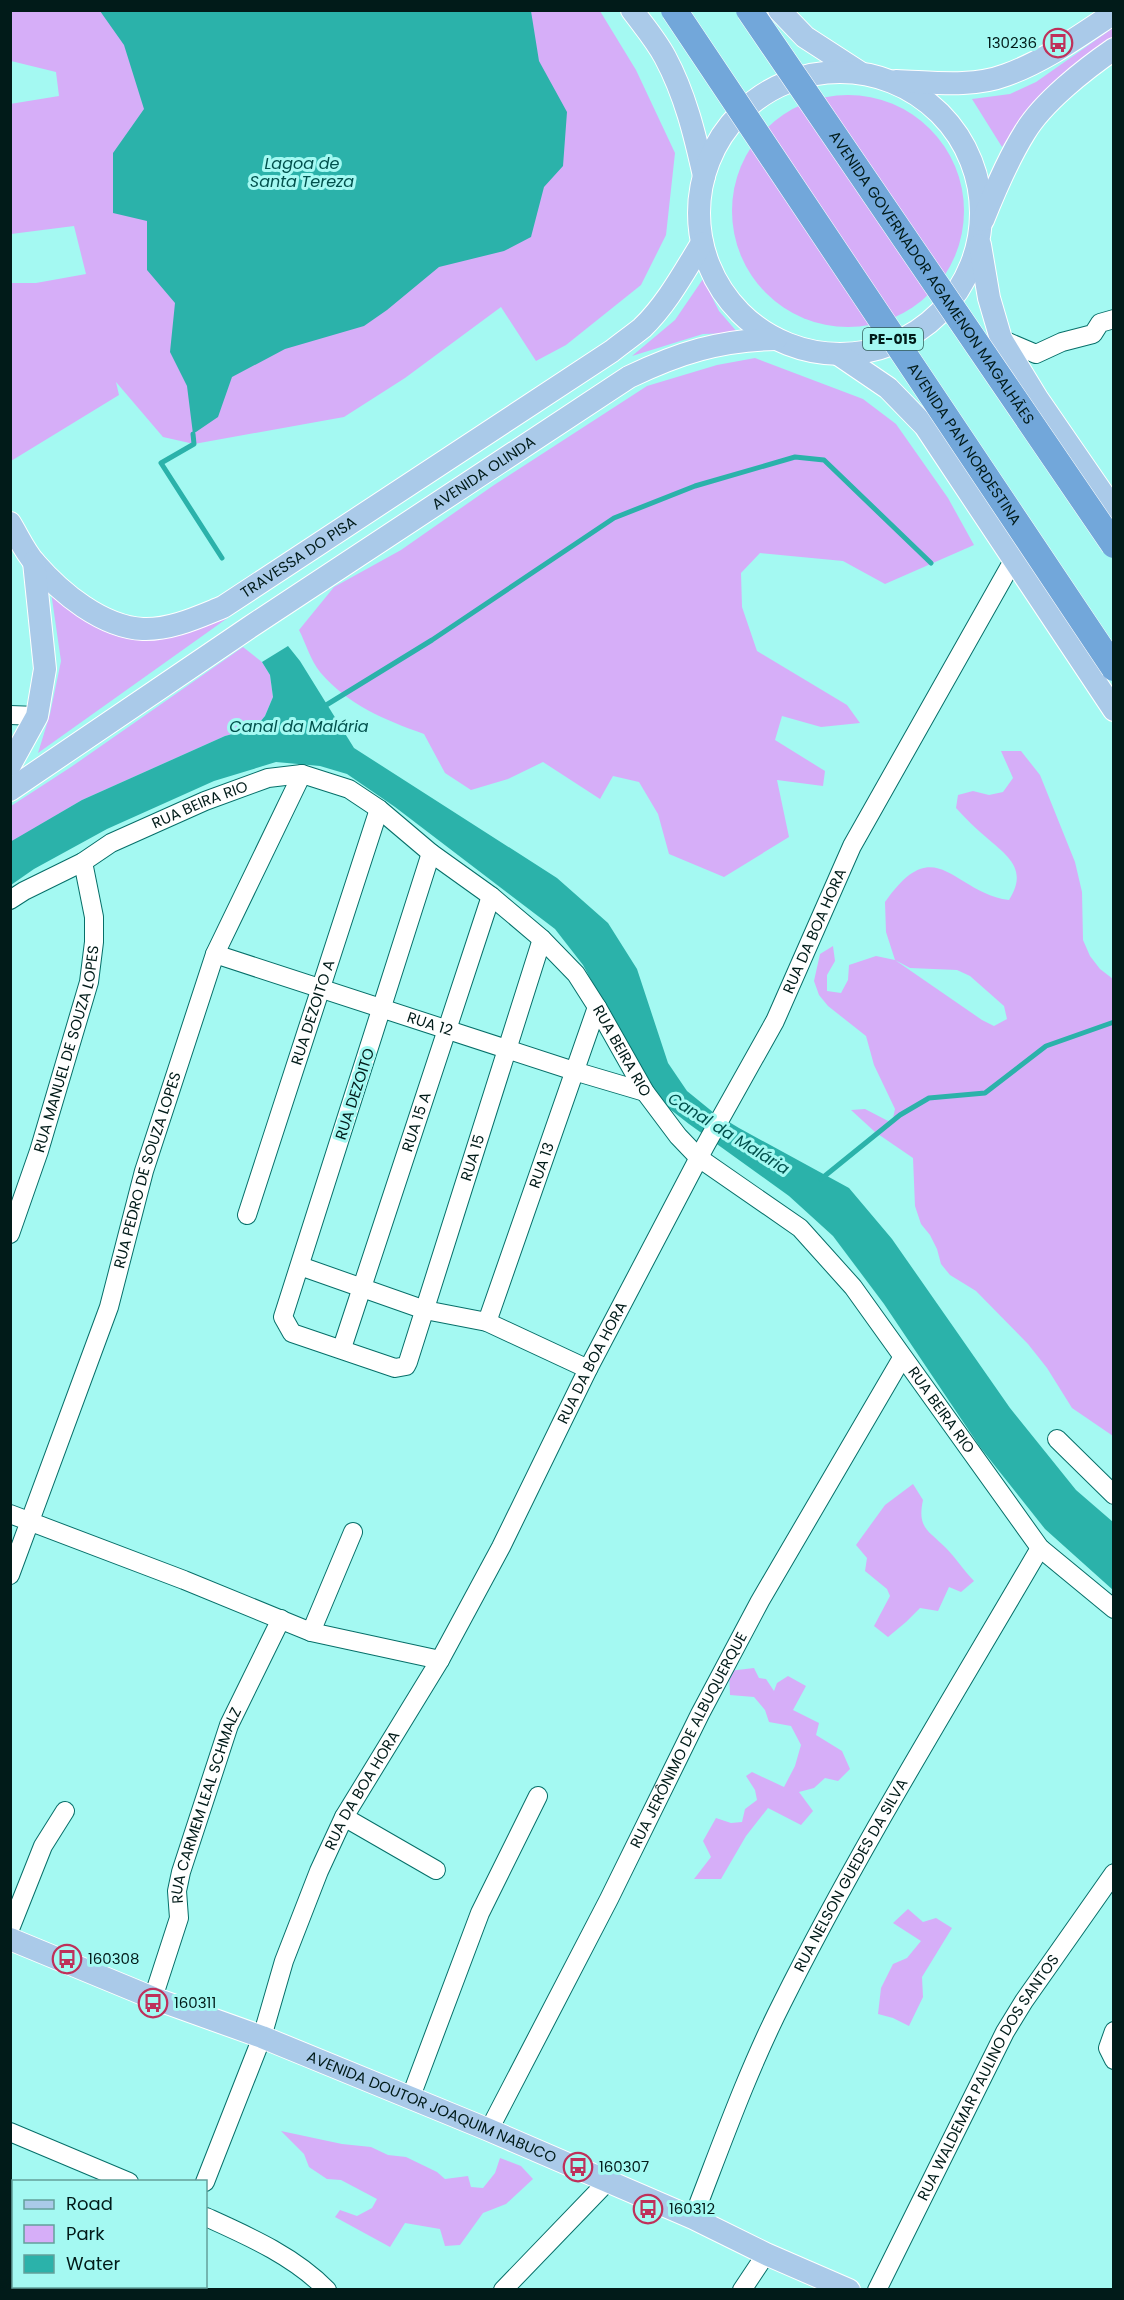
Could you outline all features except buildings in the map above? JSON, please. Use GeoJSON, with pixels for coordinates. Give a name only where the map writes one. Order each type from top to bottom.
{"type":"FeatureCollection","features":[{"type":"Feature","properties":{"kind":"highway","name":"AVENIDA PAN NORDESTINA"},"geometry":{"type":"LineString","coordinates":[[674,10],[1113,668]]}},
{"type":"Feature","properties":{"kind":"highway","name":"AVENIDA GOVERNADOR AGAMENON MAGALHÃES"},"geometry":{"type":"LineString","coordinates":[[749,10],[1113,545]]}},
{"type":"Feature","properties":{"kind":"main road"},"geometry":{"type":"LineString","coordinates":[[633,10],[664,56],[682,96],[694,127],[704,176]]}},
{"type":"Feature","properties":{"kind":"main road"},"geometry":{"type":"LineString","coordinates":[[779,10],[805,37],[861,73]]}},
{"type":"Feature","properties":{"kind":"main road"},"geometry":{"type":"LineString","coordinates":[[1113,13],[1050,56],[1005,76],[955,83],[893,81],[861,73],[831,72],[803,77],[776,87],[751,104],[731,124],[715,149],[704,176],[699,209],[702,243],[709,267],[721,289],[736,309],[755,326],[776,339],[806,350],[838,354],[866,352],[893,344],[917,331],[939,313],[957,292],[970,267],[993,194],[1026,129],[1085,69],[1113,49]]}},
{"type":"Feature","properties":{"kind":"main road"},"geometry":{"type":"LineString","coordinates":[[893,81],[931,104],[960,138],[978,179],[980,232],[989,298],[1001,339],[1036,398],[1113,510]]}},
{"type":"Feature","properties":{"kind":"main road","name":"TRAVESSA DO PISA"},"geometry":{"type":"LineString","coordinates":[[34,562],[88,610],[118,626],[144,629],[179,624],[223,607],[612,351],[642,327],[659,309],[677,285],[702,243]]}},
{"type":"Feature","properties":{"kind":"main road","name":"AVENIDA OLINDA"},"geometry":{"type":"LineString","coordinates":[[10,790],[250,627],[629,377],[679,354],[709,346],[749,339],[776,339]]}},
{"type":"Feature","properties":{"kind":"main road","name":"AVENIDA PAN NORDESTINA"},"geometry":{"type":"LineString","coordinates":[[838,354],[888,388],[925,426],[1113,710]]}},
{"type":"Feature","properties":{"kind":"main road"},"geometry":{"type":"LineString","coordinates":[[10,523],[34,562],[45,669],[37,716],[10,765]]}},
{"type":"Feature","properties":{"kind":"main road","name":"AVENIDA DOUTOR JOAQUIM NABUCO"},"geometry":{"type":"LineString","coordinates":[[10,1939],[153,1998],[262,2037],[489,2130],[693,2218],[766,2254],[849,2289]]}},
{"type":"Feature","properties":{"kind":"street"},"geometry":{"type":"LineString","coordinates":[[1001,339],[1036,354],[1062,342],[1093,334],[1100,323],[1113,319]]}},
{"type":"Feature","properties":{"kind":"street","name":"RUA DA BOA HORA"},"geometry":{"type":"LineString","coordinates":[[205,2180],[262,2037],[284,1961],[319,1871],[344,1817],[440,1660],[501,1547],[588,1369],[702,1152],[776,1022],[852,846],[1014,559]]}},
{"type":"Feature","properties":{"kind":"street"},"geometry":{"type":"LineString","coordinates":[[10,715],[37,716]]}},
{"type":"Feature","properties":{"kind":"street","name":"RUA BEIRA RIO"},"geometry":{"type":"LineString","coordinates":[[10,900],[83,861],[111,843],[205,801],[268,778],[302,774],[349,789],[379,809],[431,853],[491,896],[542,939],[576,974],[597,1006],[645,1092],[678,1136],[800,1228],[853,1287],[1040,1548],[1113,1609]]}},
{"type":"Feature","properties":{"kind":"street","name":"RUA PEDRO DE SOUZA LOPES"},"geometry":{"type":"LineString","coordinates":[[10,1575],[109,1307],[144,1171],[215,954],[302,774]]}},
{"type":"Feature","properties":{"kind":"street","name":"RUA DEZOITO A"},"geometry":{"type":"LineString","coordinates":[[247,1215],[379,809]]}},
{"type":"Feature","properties":{"kind":"street","name":"RUA DEZOITO"},"geometry":{"type":"LineString","coordinates":[[342,1348],[292,1333],[283,1317],[431,853]]}},
{"type":"Feature","properties":{"kind":"street","name":"RUA MANUEL DE SOUZA LOPES"},"geometry":{"type":"LineString","coordinates":[[10,1234],[39,1151],[89,982],[94,942],[94,917],[83,861]]}},
{"type":"Feature","properties":{"kind":"street","name":"RUA 15 A"},"geometry":{"type":"LineString","coordinates":[[342,1348],[491,896]]}},
{"type":"Feature","properties":{"kind":"street","name":"RUA 15"},"geometry":{"type":"LineString","coordinates":[[342,1348],[395,1368],[405,1366],[408,1362],[542,939]]}},
{"type":"Feature","properties":{"kind":"street","name":"RUA 12"},"geometry":{"type":"LineString","coordinates":[[215,954],[507,1050],[645,1092]]}},
{"type":"Feature","properties":{"kind":"street","name":"RUA 13"},"geometry":{"type":"LineString","coordinates":[[487,1322],[597,1006]]}},
{"type":"Feature","properties":{"kind":"street"},"geometry":{"type":"LineString","coordinates":[[300,1266],[425,1310],[487,1322],[588,1369]]}},
{"type":"Feature","properties":{"kind":"street","name":"RUA JERÔNIMO DE ALBUQUERQUE"},"geometry":{"type":"LineString","coordinates":[[489,2130],[609,1899],[700,1714],[760,1601],[902,1358]]}},
{"type":"Feature","properties":{"kind":"street"},"geometry":{"type":"LineString","coordinates":[[1057,1439],[1113,1495]]}},
{"type":"Feature","properties":{"kind":"street"},"geometry":{"type":"LineString","coordinates":[[10,1514],[311,1632],[440,1660]]}},
{"type":"Feature","properties":{"kind":"street"},"geometry":{"type":"LineString","coordinates":[[311,1632],[353,1532]]}},
{"type":"Feature","properties":{"kind":"street","name":"RUA NELSON GUEDES DA SILVA"},"geometry":{"type":"LineString","coordinates":[[693,2218],[733,2114],[781,2004],[854,1869],[1040,1548]]}},
{"type":"Feature","properties":{"kind":"street","name":"RUA CARMEM LEAL SCHMALZ"},"geometry":{"type":"LineString","coordinates":[[153,1998],[179,1918],[177,1891],[181,1872],[229,1725],[281,1619]]}},
{"type":"Feature","properties":{"kind":"street"},"geometry":{"type":"LineString","coordinates":[[410,2099],[480,1913],[538,1796]]}},
{"type":"Feature","properties":{"kind":"street"},"geometry":{"type":"LineString","coordinates":[[10,1929],[43,1846],[65,1811]]}},
{"type":"Feature","properties":{"kind":"street"},"geometry":{"type":"LineString","coordinates":[[344,1817],[436,1870]]}},
{"type":"Feature","properties":{"kind":"street","name":"RUA WALDEMAR PAULINO DOS SANTOS"},"geometry":{"type":"LineString","coordinates":[[877,2289],[1005,2032],[1024,2001],[1113,1874]]}},
{"type":"Feature","properties":{"kind":"street"},"geometry":{"type":"LineString","coordinates":[[1113,2031],[1108,2048],[1113,2060]]}},
{"type":"Feature","properties":{"kind":"street"},"geometry":{"type":"LineString","coordinates":[[10,2132],[127,2180]]}},
{"type":"Feature","properties":{"kind":"street"},"geometry":{"type":"LineString","coordinates":[[503,2289],[608,2181]]}},
{"type":"Feature","properties":{"kind":"street"},"geometry":{"type":"LineString","coordinates":[[207,2217],[256,2240],[298,2266],[327,2289]]}},
{"type":"Feature","properties":{"kind":"street"},"geometry":{"type":"LineString","coordinates":[[741,2289],[766,2254]]}},
{"type":"Feature","properties":{"kind":"green space"},"geometry":{"type":"Polygon","coordinates":[[[11,11],[600,11],[636,70],[675,153],[666,235],[641,285],[566,345],[536,361],[501,307],[405,378],[344,417],[194,444],[163,437],[116,382],[119,395],[11,461],[11,283],[36,283],[86,274],[74,226],[11,234],[10,104],[59,96],[56,72],[11,61],[11,11]]]}},
{"type":"Feature","properties":{"kind":"green space"},"geometry":{"type":"Polygon","coordinates":[[[1113,28],[1113,44],[1024,114],[1002,147],[972,99],[1010,94],[1036,82],[1113,28]]]}},
{"type":"Feature","properties":{"kind":"green space"},"geometry":{"type":"Polygon","coordinates":[[[848,95],[871,97],[903,109],[922,121],[938,137],[959,177],[964,211],[962,234],[950,266],[938,285],[922,301],[882,322],[848,327],[825,325],[793,313],[774,301],[758,285],[737,245],[732,211],[734,188],[746,156],[758,137],[774,121],[814,100],[848,95]]]}},
{"type":"Feature","properties":{"kind":"green space"},"geometry":{"type":"Polygon","coordinates":[[[703,279],[719,311],[738,333],[703,334],[632,356],[675,320],[703,279]]]}},
{"type":"Feature","properties":{"kind":"green space"},"geometry":{"type":"Polygon","coordinates":[[[755,358],[863,399],[896,424],[948,498],[974,545],[885,584],[843,561],[760,553],[741,573],[742,607],[757,651],[847,705],[860,723],[821,727],[782,716],[775,740],[825,771],[823,786],[777,780],[789,837],[724,877],[669,854],[658,814],[639,782],[613,776],[600,799],[543,762],[508,779],[471,790],[445,773],[424,734],[381,717],[355,702],[331,684],[317,668],[299,630],[334,587],[401,550],[494,485],[647,386],[717,365],[755,358]]]}},
{"type":"Feature","properties":{"kind":"green space"},"geometry":{"type":"Polygon","coordinates":[[[51,592],[99,629],[123,637],[236,612],[38,753],[50,714],[61,661],[51,592]]]}},
{"type":"Feature","properties":{"kind":"green space"},"geometry":{"type":"Polygon","coordinates":[[[243,647],[262,662],[270,675],[273,697],[265,716],[255,728],[225,736],[82,800],[11,842],[11,806],[243,647]]]}},
{"type":"Feature","properties":{"kind":"green space"},"geometry":{"type":"Polygon","coordinates":[[[1001,751],[1021,751],[1040,775],[1075,862],[1082,892],[1083,940],[1090,956],[1100,969],[1113,979],[1113,1436],[1072,1408],[1047,1368],[1028,1344],[976,1291],[950,1275],[941,1264],[937,1249],[921,1224],[915,1206],[913,1158],[875,1132],[851,1110],[865,1109],[892,1123],[895,1109],[874,1065],[866,1036],[828,1006],[819,995],[814,981],[820,954],[833,946],[835,961],[827,975],[827,991],[841,993],[848,980],[849,965],[876,956],[895,960],[886,932],[885,902],[903,881],[918,870],[932,867],[945,871],[989,895],[1009,900],[1017,880],[1009,858],[956,808],[958,795],[973,791],[989,795],[1003,792],[1013,778],[1001,751]],[[895,960],[982,1020],[994,1026],[1007,1019],[1004,1006],[970,976],[957,970],[910,968],[895,960]]]}},
{"type":"Feature","properties":{"kind":"green space"},"geometry":{"type":"Polygon","coordinates":[[[913,1484],[923,1500],[922,1517],[926,1528],[974,1581],[961,1592],[949,1587],[938,1611],[920,1608],[888,1637],[874,1626],[890,1596],[887,1589],[865,1571],[867,1558],[856,1545],[885,1505],[913,1484]]]}},
{"type":"Feature","properties":{"kind":"green space"},"geometry":{"type":"Polygon","coordinates":[[[754,1668],[759,1678],[766,1679],[774,1691],[777,1683],[788,1676],[806,1686],[793,1710],[819,1723],[816,1735],[842,1751],[850,1769],[838,1781],[825,1778],[814,1788],[799,1792],[813,1811],[801,1825],[768,1808],[746,1836],[721,1879],[694,1879],[711,1857],[703,1841],[716,1818],[731,1823],[742,1822],[745,1809],[757,1800],[755,1790],[746,1776],[752,1772],[784,1787],[795,1766],[801,1745],[791,1726],[769,1722],[765,1710],[754,1697],[730,1695],[729,1671],[754,1668]]]}},
{"type":"Feature","properties":{"kind":"green space"},"geometry":{"type":"Polygon","coordinates":[[[908,1909],[923,1922],[936,1918],[952,1928],[922,1977],[923,1997],[909,2026],[878,2014],[881,1988],[893,1964],[907,1958],[921,1941],[893,1923],[908,1909]]]}},
{"type":"Feature","properties":{"kind":"green space"},"geometry":{"type":"Polygon","coordinates":[[[281,2131],[342,2144],[371,2147],[388,2155],[406,2157],[437,2172],[445,2179],[468,2176],[471,2187],[483,2188],[495,2173],[500,2158],[521,2166],[533,2179],[506,2204],[483,2213],[460,2245],[445,2246],[440,2229],[405,2223],[390,2247],[335,2217],[340,2210],[357,2216],[372,2208],[377,2199],[341,2180],[327,2179],[309,2167],[304,2154],[281,2131]]]}},
{"type":"Feature","properties":{"kind":"green space"},"geometry":{"type":"Polygon","coordinates":[[[10,2195],[12,2196],[12,2288],[52,2288],[11,2289],[10,2195]]]}},
{"type":"Feature","properties":{"kind":"water","name":"Lagoa de Santa Tereza"},"geometry":{"type":"Polygon","coordinates":[[[100,11],[531,11],[539,61],[567,112],[563,166],[544,187],[531,237],[504,251],[439,267],[364,326],[285,349],[232,377],[218,417],[193,434],[187,386],[170,352],[175,303],[147,270],[147,221],[113,213],[113,153],[144,109],[124,45],[100,11]]]}},
{"type":"Feature","properties":{"kind":"water","name":"Canal da Malária"},"geometry":{"type":"Polygon","coordinates":[[[288,646],[300,661],[354,748],[557,878],[608,923],[637,969],[668,1063],[687,1091],[714,1113],[739,1128],[849,1188],[892,1239],[1010,1408],[1076,1490],[1113,1522],[1113,1590],[1045,1529],[980,1447],[884,1304],[833,1236],[789,1196],[689,1124],[662,1103],[650,1089],[583,965],[555,929],[395,807],[347,774],[320,766],[276,762],[214,781],[107,829],[34,869],[11,885],[10,842],[82,800],[225,736],[255,728],[265,716],[273,697],[270,675],[262,662],[288,646]]]}},
{"type":"Feature","properties":{"kind":"waterway"},"geometry":{"type":"LineString","coordinates":[[193,434],[194,444],[161,463],[222,558]]}},
{"type":"Feature","properties":{"kind":"waterway"},"geometry":{"type":"LineString","coordinates":[[323,707],[432,640],[614,518],[695,486],[795,457],[824,460],[931,563]]}},
{"type":"Feature","properties":{"kind":"waterway"},"geometry":{"type":"LineString","coordinates":[[821,1179],[900,1115],[929,1098],[985,1093],[1046,1046],[1114,1022]]}},
{"type":"Feature","properties":{"kind":"place","name":"130236"},"geometry":{"type":"Point","coordinates":[1058,43]}},
{"type":"Feature","properties":{"kind":"place","name":"160308"},"geometry":{"type":"Point","coordinates":[67,1959]}},
{"type":"Feature","properties":{"kind":"place","name":"160311"},"geometry":{"type":"Point","coordinates":[153,2003]}},
{"type":"Feature","properties":{"kind":"place","name":"160307"},"geometry":{"type":"Point","coordinates":[578,2167]}},
{"type":"Feature","properties":{"kind":"place","name":"160312"},"geometry":{"type":"Point","coordinates":[648,2209]}}]}
